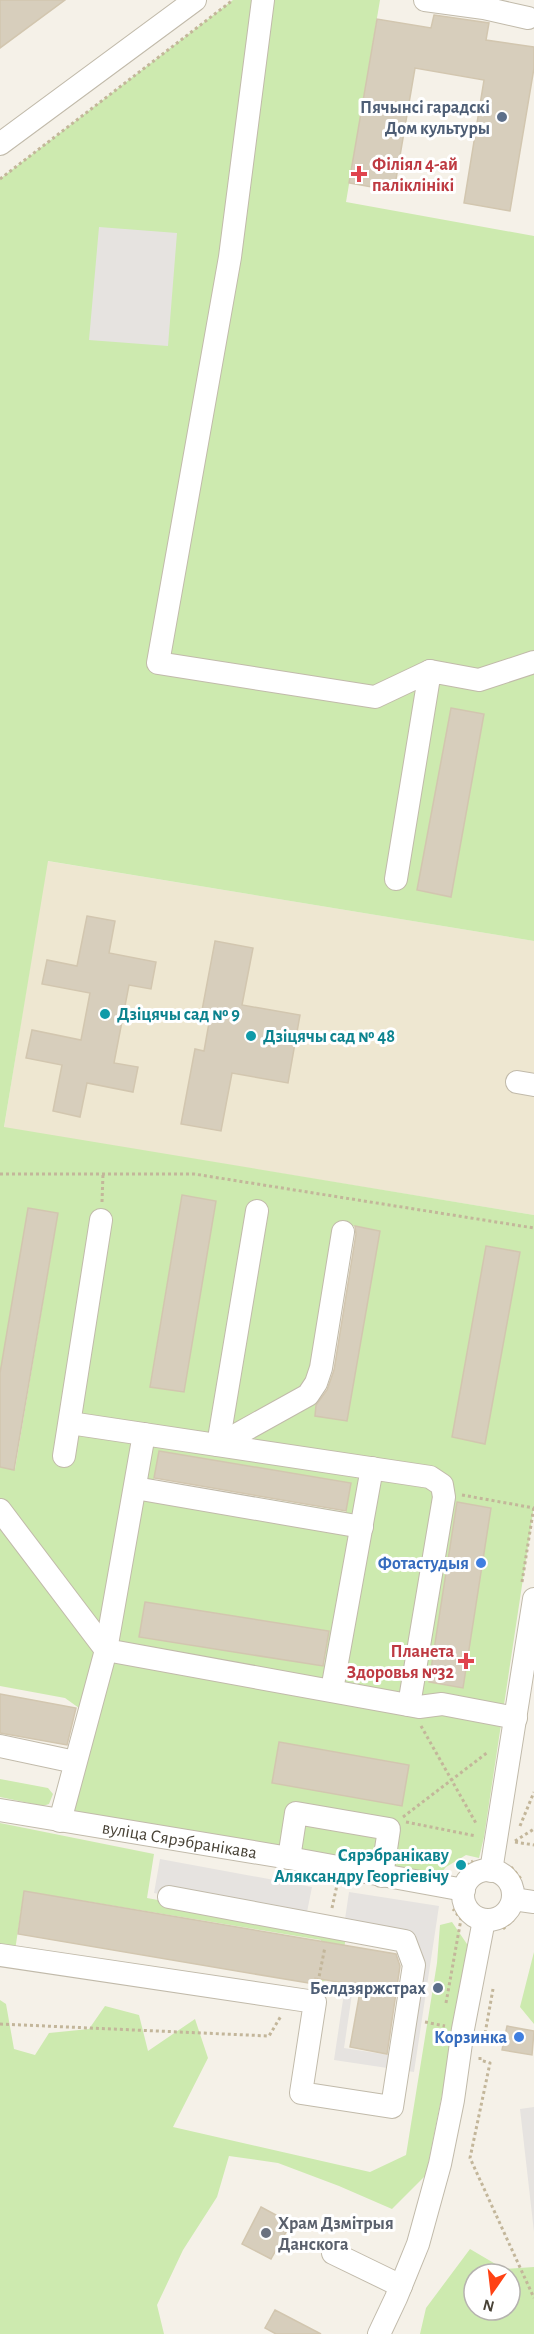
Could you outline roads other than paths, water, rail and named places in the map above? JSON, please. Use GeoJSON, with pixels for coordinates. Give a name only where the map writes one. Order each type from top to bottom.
{"type":"FeatureCollection","features":[{"type":"Feature","properties":{"kind":"street"},"geometry":{"type":"LineString","coordinates":[[0,144],[195,0]]}},
{"type":"Feature","properties":{"kind":"street"},"geometry":{"type":"LineString","coordinates":[[263,0],[230,257],[158,663],[375,697],[430,671],[479,680],[534,662]]}},
{"type":"Feature","properties":{"kind":"street"},"geometry":{"type":"LineString","coordinates":[[438,1],[528,18]]}},
{"type":"Feature","properties":{"kind":"street"},"geometry":{"type":"LineString","coordinates":[[396,879],[430,671]]}},
{"type":"Feature","properties":{"kind":"street"},"geometry":{"type":"LineString","coordinates":[[218,1445],[257,1212]]}},
{"type":"Feature","properties":{"kind":"street"},"geometry":{"type":"LineString","coordinates":[[64,1456],[101,1220]]}},
{"type":"Feature","properties":{"kind":"street"},"geometry":{"type":"LineString","coordinates":[[218,1445],[308,1395],[316,1383],[321,1368],[343,1232]]}},
{"type":"Feature","properties":{"kind":"street"},"geometry":{"type":"LineString","coordinates":[[70,1423],[430,1477],[442,1485],[444,1497],[409,1705]]}},
{"type":"Feature","properties":{"kind":"street"},"geometry":{"type":"LineString","coordinates":[[60,1821],[106,1650],[144,1434]]}},
{"type":"Feature","properties":{"kind":"street"},"geometry":{"type":"LineString","coordinates":[[332,1690],[372,1468]]}},
{"type":"Feature","properties":{"kind":"street"},"geometry":{"type":"LineString","coordinates":[[135,1488],[362,1527]]}},
{"type":"Feature","properties":{"kind":"street"},"geometry":{"type":"LineString","coordinates":[[0,1510],[106,1650],[419,1707],[442,1704],[516,1718]]}},
{"type":"Feature","properties":{"kind":"street"},"geometry":{"type":"LineString","coordinates":[[493,1865],[534,1599]]}},
{"type":"Feature","properties":{"kind":"street"},"geometry":{"type":"LineString","coordinates":[[0,1746],[75,1762]]}},
{"type":"Feature","properties":{"kind":"street","name":"вуліца Сярэбранікава"},"geometry":{"type":"LineString","coordinates":[[0,1810],[289,1858],[458,1889]]}},
{"type":"Feature","properties":{"kind":"street"},"geometry":{"type":"LineString","coordinates":[[289,1858],[296,1814],[389,1829],[382,1876]]}},
{"type":"Feature","properties":{"kind":"street"},"geometry":{"type":"LineString","coordinates":[[493,1865],[523,1900],[510,1906],[500,1917],[484,1920],[477,1917],[466,1906],[458,1889],[477,1873],[493,1865]]}},
{"type":"Feature","properties":{"kind":"street"},"geometry":{"type":"LineString","coordinates":[[0,1954],[315,2001],[301,2093],[392,2107],[414,1965],[405,1941],[170,1897]]}},
{"type":"Feature","properties":{"kind":"street"},"geometry":{"type":"LineString","coordinates":[[379,2334],[418,2244],[441,2164],[484,1920]]}},
{"type":"Feature","properties":{"kind":"street"},"geometry":{"type":"LineString","coordinates":[[333,2253],[401,2286]]}},
{"type":"Feature","properties":{"kind":"place","name":"Пячынсі гарадскі Дом культуры"},"geometry":{"type":"Point","coordinates":[502,117]}},
{"type":"Feature","properties":{"kind":"place","name":"Філіял 4-ай паліклінікі"},"geometry":{"type":"Point","coordinates":[359,174]}},
{"type":"Feature","properties":{"kind":"place","name":"Дзіцячы сад № 9"},"geometry":{"type":"Point","coordinates":[105,1014]}},
{"type":"Feature","properties":{"kind":"place","name":"Дзіцячы сад № 48"},"geometry":{"type":"Point","coordinates":[251,1036]}},
{"type":"Feature","properties":{"kind":"place","name":"Фотастудыя"},"geometry":{"type":"Point","coordinates":[481,1563]}},
{"type":"Feature","properties":{"kind":"place","name":"Планета Здоровья №32"},"geometry":{"type":"Point","coordinates":[466,1661]}},
{"type":"Feature","properties":{"kind":"place","name":"Сярэбранікаву Аляксандру Георгіевічу"},"geometry":{"type":"Point","coordinates":[461,1865]}},
{"type":"Feature","properties":{"kind":"place","name":"Белдзяржстрах"},"geometry":{"type":"Point","coordinates":[438,1988]}},
{"type":"Feature","properties":{"kind":"place","name":"Корзинка"},"geometry":{"type":"Point","coordinates":[519,2037]}},
{"type":"Feature","properties":{"kind":"place","name":"Храм Дзмітрыя Данскога"},"geometry":{"type":"Point","coordinates":[266,2233]}}]}
